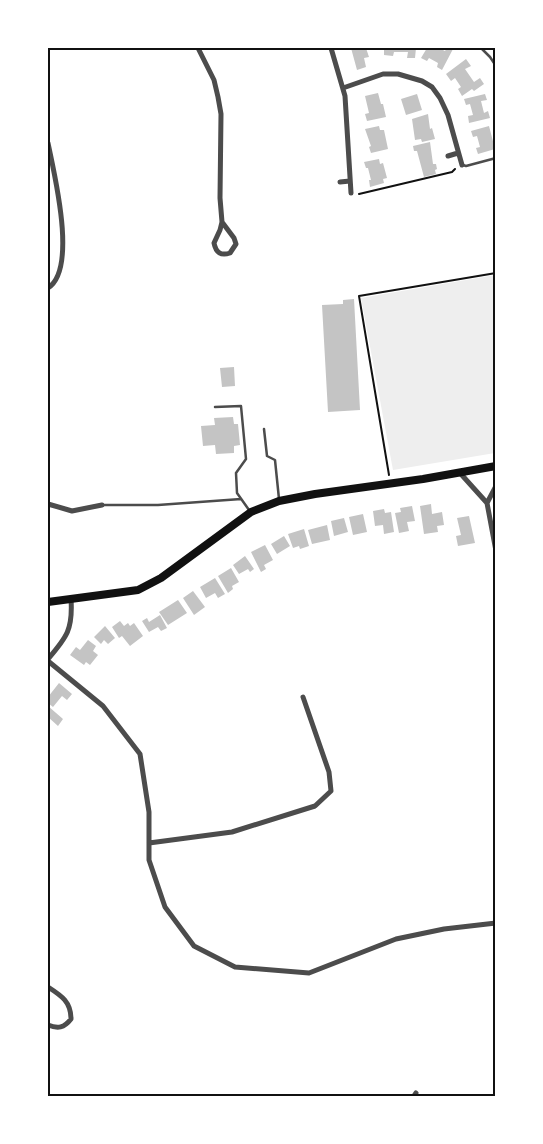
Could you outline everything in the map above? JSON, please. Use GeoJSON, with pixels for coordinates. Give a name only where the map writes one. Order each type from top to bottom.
{"type":"FeatureCollection","features":[{"type":"Feature","properties":{"kind":"main road"},"geometry":{"type":"LineString","coordinates":[[48,602],[138,590],[161,578],[251,512],[279,501],[496,466]]}},
{"type":"Feature","properties":{"kind":"street"},"geometry":{"type":"LineString","coordinates":[[198,48],[214,80],[218,97],[222,222],[214,243],[217,251],[225,255],[230,253],[236,244],[234,238],[222,222]]}},
{"type":"Feature","properties":{"kind":"street"},"geometry":{"type":"LineString","coordinates":[[331,48],[343,88],[351,193]]}},
{"type":"Feature","properties":{"kind":"street"},"geometry":{"type":"LineString","coordinates":[[343,88],[383,74],[398,74],[422,81],[432,88],[440,98],[448,115],[462,165]]}},
{"type":"Feature","properties":{"kind":"street"},"geometry":{"type":"LineString","coordinates":[[48,143],[58,202],[63,252],[58,277],[48,288]]}},
{"type":"Feature","properties":{"kind":"street"},"geometry":{"type":"LineString","coordinates":[[448,156],[458,153]]}},
{"type":"Feature","properties":{"kind":"street"},"geometry":{"type":"LineString","coordinates":[[340,182],[350,181]]}},
{"type":"Feature","properties":{"kind":"street"},"geometry":{"type":"LineString","coordinates":[[460,473],[487,502],[496,551]]}},
{"type":"Feature","properties":{"kind":"street"},"geometry":{"type":"LineString","coordinates":[[487,502],[496,486]]}},
{"type":"Feature","properties":{"kind":"street"},"geometry":{"type":"LineString","coordinates":[[48,504],[72,511],[102,505]]}},
{"type":"Feature","properties":{"kind":"street"},"geometry":{"type":"LineString","coordinates":[[71,599],[72,614],[69,633],[48,660],[103,706],[140,754],[149,812],[150,860],[165,907],[194,946],[235,967],[308,973],[396,939],[444,929],[496,922]]}},
{"type":"Feature","properties":{"kind":"street"},"geometry":{"type":"LineString","coordinates":[[149,843],[232,832],[315,806],[331,791],[329,772],[303,697]]}},
{"type":"Feature","properties":{"kind":"street"},"geometry":{"type":"LineString","coordinates":[[48,988],[64,999],[71,1008],[71,1019],[65,1026],[56,1028],[48,1025]]}},
{"type":"Feature","properties":{"kind":"lane"},"geometry":{"type":"LineString","coordinates":[[481,48],[496,66]]}},
{"type":"Feature","properties":{"kind":"lane"},"geometry":{"type":"LineString","coordinates":[[462,165],[466,166],[496,158]]}},
{"type":"Feature","properties":{"kind":"lane"},"geometry":{"type":"LineString","coordinates":[[215,407],[241,406],[246,459],[236,473],[237,493],[251,512]]}},
{"type":"Feature","properties":{"kind":"lane"},"geometry":{"type":"LineString","coordinates":[[264,429],[267,456],[275,460],[279,501]]}},
{"type":"Feature","properties":{"kind":"lane"},"geometry":{"type":"LineString","coordinates":[[102,505],[158,505],[241,499]]}},
{"type":"Feature","properties":{"kind":"path"},"geometry":{"type":"LineString","coordinates":[[351,193],[361,194],[452,172],[462,165]]}},
{"type":"Feature","properties":{"kind":"path"},"geometry":{"type":"LineString","coordinates":[[389,475],[359,296],[496,273]]}},
{"type":"Feature","properties":{"kind":"shaded area"},"geometry":{"type":"Polygon","coordinates":[[[495,275],[495,453],[393,470],[361,298],[495,275]]]}},
{"type":"Feature","properties":{"kind":"building"},"geometry":{"type":"Polygon","coordinates":[[[351,48],[366,48],[369,57],[364,58],[366,67],[357,70],[351,48]]]}},
{"type":"Feature","properties":{"kind":"building"},"geometry":{"type":"Polygon","coordinates":[[[384,48],[416,48],[415,58],[407,58],[408,52],[394,52],[393,56],[384,55],[384,48]]]}},
{"type":"Feature","properties":{"kind":"building"},"geometry":{"type":"Polygon","coordinates":[[[427,48],[439,48],[445,51],[447,48],[453,49],[442,70],[437,67],[438,63],[429,58],[427,61],[421,58],[427,48]]]}},
{"type":"Feature","properties":{"kind":"building"},"geometry":{"type":"Polygon","coordinates":[[[466,59],[471,66],[465,69],[474,82],[480,78],[484,84],[462,96],[458,89],[461,87],[455,78],[451,81],[446,74],[466,59]]]}},
{"type":"Feature","properties":{"kind":"building"},"geometry":{"type":"Polygon","coordinates":[[[378,93],[386,117],[367,121],[365,114],[369,113],[365,96],[378,93]]]}},
{"type":"Feature","properties":{"kind":"building"},"geometry":{"type":"Polygon","coordinates":[[[417,94],[422,110],[406,115],[401,99],[417,94]]]}},
{"type":"Feature","properties":{"kind":"building"},"geometry":{"type":"Polygon","coordinates":[[[485,94],[487,100],[481,101],[484,113],[488,111],[490,118],[469,123],[468,116],[473,115],[470,104],[466,105],[464,99],[485,94]]]}},
{"type":"Feature","properties":{"kind":"building"},"geometry":{"type":"Polygon","coordinates":[[[428,114],[430,129],[432,128],[435,139],[422,142],[421,139],[415,140],[412,119],[428,114]]]}},
{"type":"Feature","properties":{"kind":"building"},"geometry":{"type":"Polygon","coordinates":[[[379,126],[380,130],[384,130],[388,149],[371,153],[369,147],[371,146],[365,129],[379,126]]]}},
{"type":"Feature","properties":{"kind":"building"},"geometry":{"type":"Polygon","coordinates":[[[489,126],[495,149],[478,154],[476,148],[480,147],[477,136],[473,137],[471,131],[489,126]]]}},
{"type":"Feature","properties":{"kind":"building"},"geometry":{"type":"Polygon","coordinates":[[[430,142],[433,164],[436,164],[437,169],[435,170],[436,174],[424,177],[417,151],[414,151],[413,146],[430,142]]]}},
{"type":"Feature","properties":{"kind":"building"},"geometry":{"type":"Polygon","coordinates":[[[379,159],[380,164],[383,163],[387,178],[383,179],[384,183],[370,187],[369,180],[371,180],[368,168],[366,168],[364,162],[379,159]]]}},
{"type":"Feature","properties":{"kind":"building"},"geometry":{"type":"Polygon","coordinates":[[[354,299],[360,410],[328,412],[322,305],[343,304],[343,300],[354,299]]]}},
{"type":"Feature","properties":{"kind":"building"},"geometry":{"type":"Polygon","coordinates":[[[234,367],[235,386],[222,387],[220,368],[234,367]]]}},
{"type":"Feature","properties":{"kind":"building"},"geometry":{"type":"Polygon","coordinates":[[[233,417],[234,424],[238,424],[240,445],[234,446],[234,453],[216,454],[215,445],[203,446],[201,426],[215,425],[214,418],[233,417]]]}},
{"type":"Feature","properties":{"kind":"building"},"geometry":{"type":"Polygon","coordinates":[[[431,504],[432,514],[442,512],[444,525],[437,526],[438,532],[424,534],[420,506],[431,504]]]}},
{"type":"Feature","properties":{"kind":"building"},"geometry":{"type":"Polygon","coordinates":[[[412,506],[415,521],[407,522],[409,531],[399,533],[395,513],[401,512],[400,508],[412,506]]]}},
{"type":"Feature","properties":{"kind":"building"},"geometry":{"type":"Polygon","coordinates":[[[384,509],[385,513],[391,512],[394,532],[384,534],[383,525],[375,526],[373,511],[384,509]]]}},
{"type":"Feature","properties":{"kind":"building"},"geometry":{"type":"Polygon","coordinates":[[[363,514],[367,532],[353,535],[349,517],[363,514]]]}},
{"type":"Feature","properties":{"kind":"building"},"geometry":{"type":"Polygon","coordinates":[[[469,516],[475,543],[458,546],[456,536],[461,535],[457,518],[469,516]]]}},
{"type":"Feature","properties":{"kind":"building"},"geometry":{"type":"Polygon","coordinates":[[[344,518],[348,532],[334,536],[331,521],[344,518]]]}},
{"type":"Feature","properties":{"kind":"building"},"geometry":{"type":"Polygon","coordinates":[[[327,525],[330,540],[312,544],[308,530],[327,525]]]}},
{"type":"Feature","properties":{"kind":"building"},"geometry":{"type":"Polygon","coordinates":[[[304,529],[309,546],[300,549],[299,546],[293,548],[288,534],[304,529]]]}},
{"type":"Feature","properties":{"kind":"building"},"geometry":{"type":"Polygon","coordinates":[[[284,536],[290,546],[277,554],[271,544],[284,536]]]}},
{"type":"Feature","properties":{"kind":"building"},"geometry":{"type":"Polygon","coordinates":[[[265,545],[273,560],[264,565],[266,569],[261,572],[251,552],[265,545]]]}},
{"type":"Feature","properties":{"kind":"building"},"geometry":{"type":"Polygon","coordinates":[[[245,556],[254,569],[250,572],[248,569],[239,574],[233,565],[245,556]]]}},
{"type":"Feature","properties":{"kind":"building"},"geometry":{"type":"Polygon","coordinates":[[[231,568],[239,582],[232,586],[233,589],[228,593],[218,576],[231,568]]]}},
{"type":"Feature","properties":{"kind":"building"},"geometry":{"type":"Polygon","coordinates":[[[215,578],[225,594],[218,598],[215,593],[206,598],[200,587],[215,578]]]}},
{"type":"Feature","properties":{"kind":"building"},"geometry":{"type":"Polygon","coordinates":[[[193,591],[205,607],[194,615],[183,598],[193,591]]]}},
{"type":"Feature","properties":{"kind":"building"},"geometry":{"type":"Polygon","coordinates":[[[178,600],[187,613],[168,625],[159,612],[178,600]]]}},
{"type":"Feature","properties":{"kind":"building"},"geometry":{"type":"Polygon","coordinates":[[[160,615],[167,628],[161,631],[158,627],[149,632],[142,621],[147,618],[149,622],[160,615]]]}},
{"type":"Feature","properties":{"kind":"building"},"geometry":{"type":"Polygon","coordinates":[[[120,621],[124,626],[128,623],[130,626],[134,623],[143,636],[130,646],[122,636],[119,638],[112,627],[120,621]]]}},
{"type":"Feature","properties":{"kind":"building"},"geometry":{"type":"Polygon","coordinates":[[[105,626],[115,638],[108,644],[104,640],[101,644],[94,637],[105,626]]]}},
{"type":"Feature","properties":{"kind":"building"},"geometry":{"type":"Polygon","coordinates":[[[88,640],[96,646],[93,651],[98,655],[90,665],[86,662],[84,665],[70,655],[76,647],[80,650],[88,640]]]}},
{"type":"Feature","properties":{"kind":"building"},"geometry":{"type":"Polygon","coordinates":[[[59,683],[72,694],[67,700],[62,696],[53,707],[48,703],[48,697],[59,683]]]}},
{"type":"Feature","properties":{"kind":"building"},"geometry":{"type":"Polygon","coordinates":[[[48,706],[63,719],[58,726],[48,717],[48,706]]]}}]}
